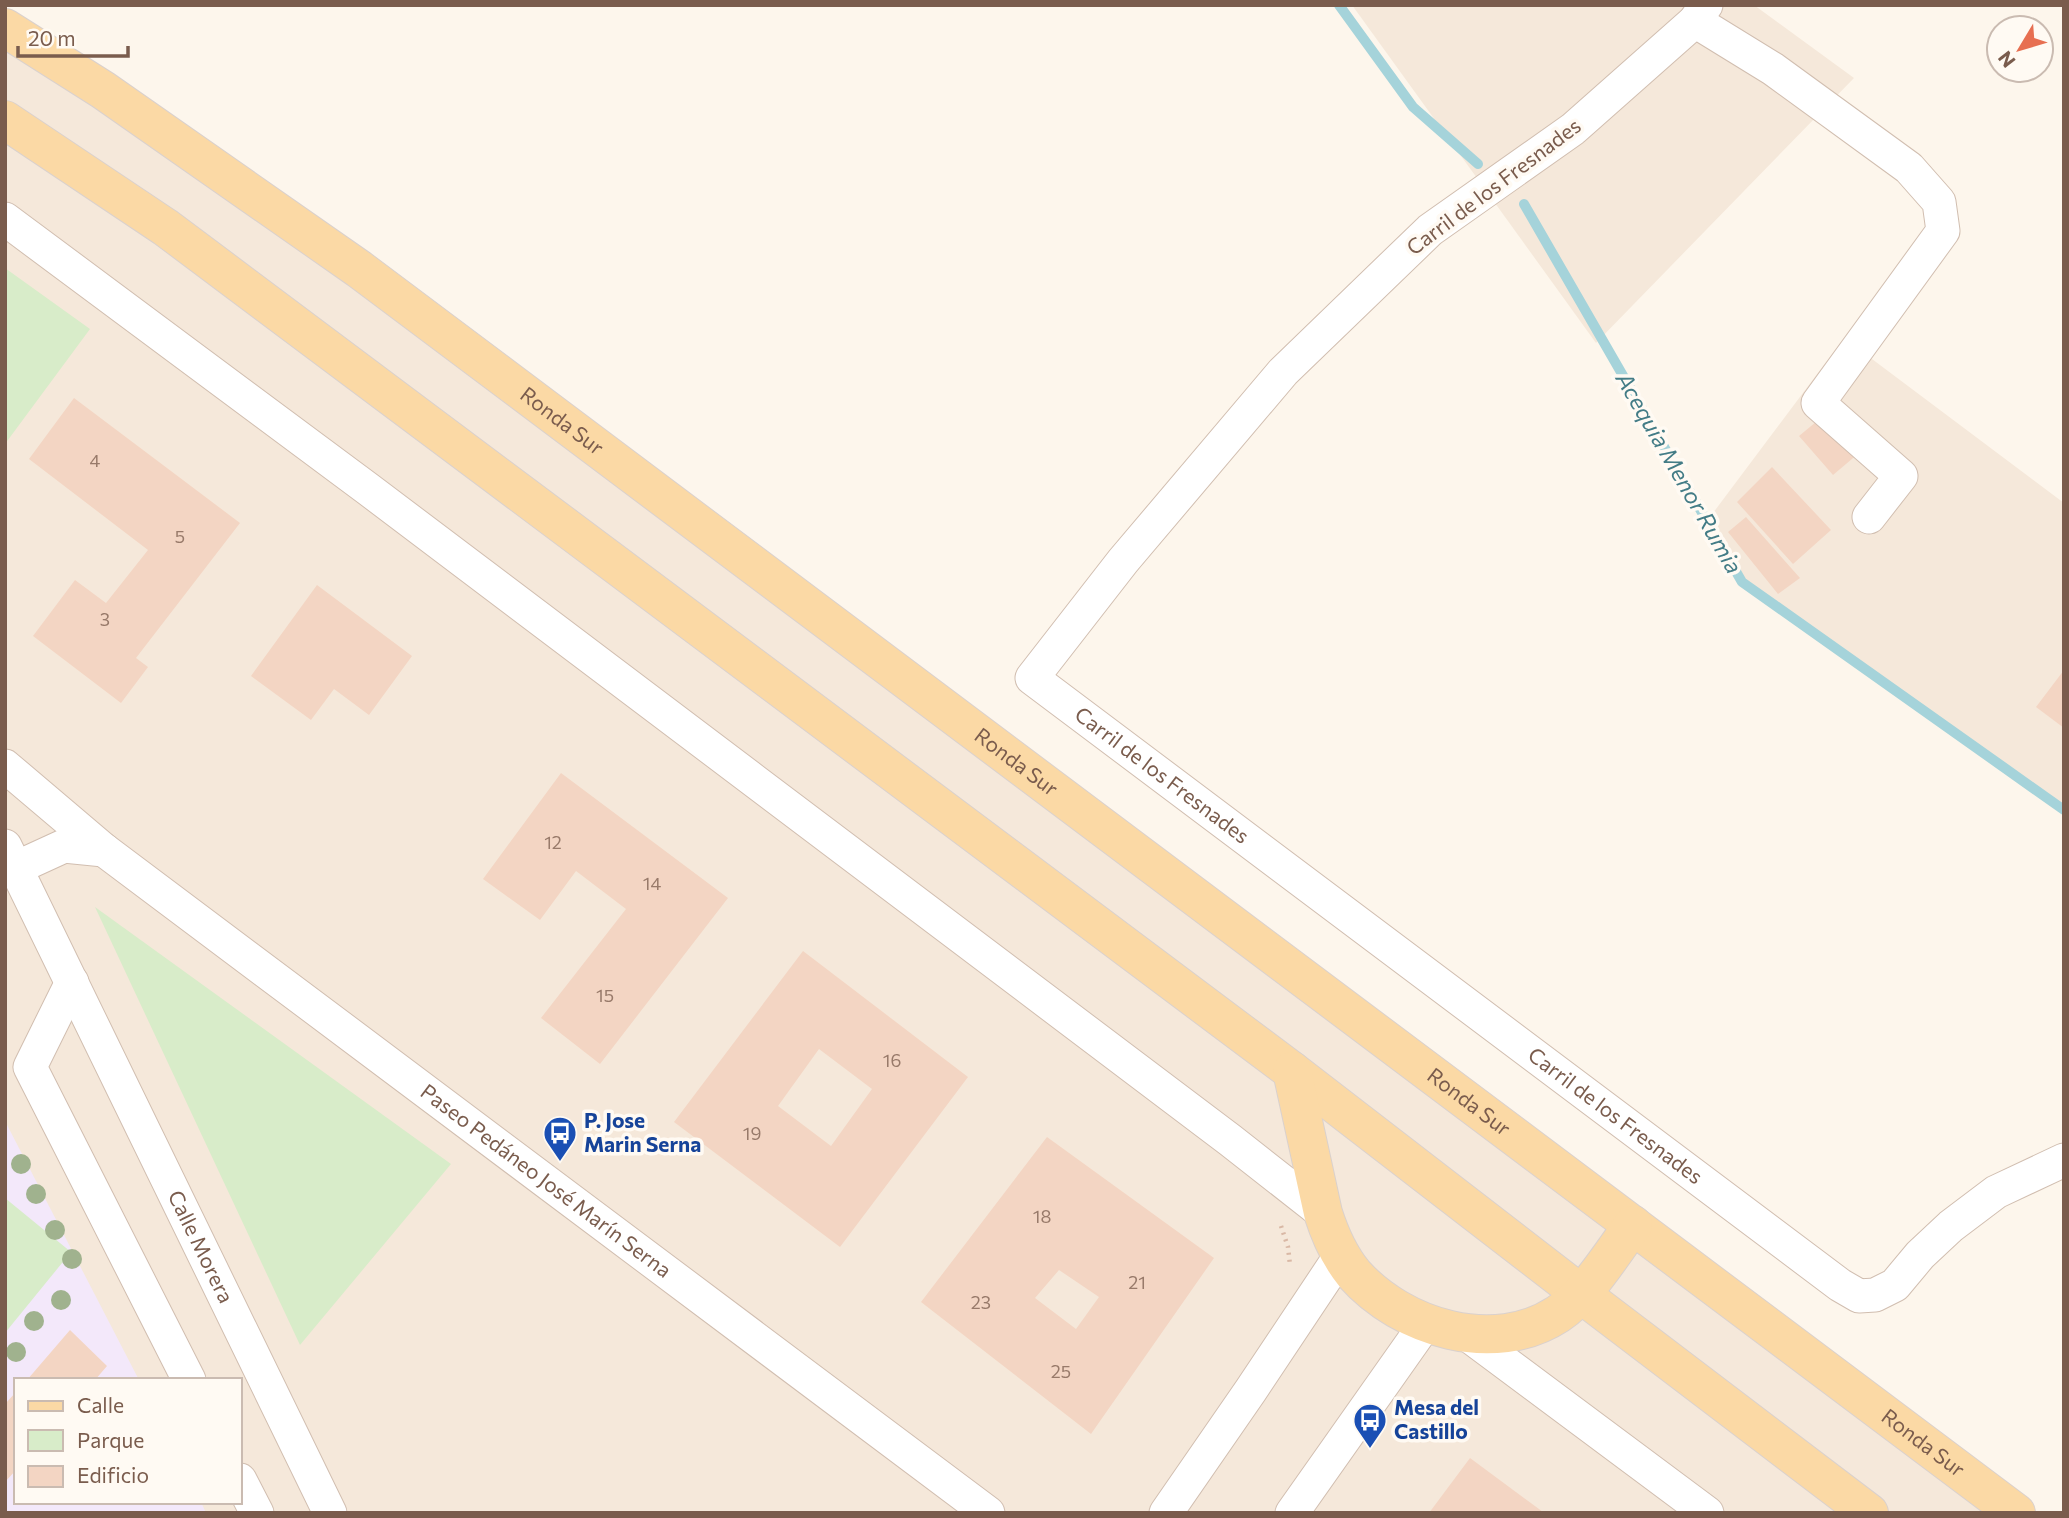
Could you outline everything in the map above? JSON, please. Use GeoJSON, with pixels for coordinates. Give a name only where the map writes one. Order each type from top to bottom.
{"type":"FeatureCollection","features":[{"type":"Feature","properties":{"kind":"main road","name":"Ronda Sur"},"geometry":{"type":"LineString","coordinates":[[5,28],[103,90],[359,268],[2016,1513]]}},
{"type":"Feature","properties":{"kind":"main road"},"geometry":{"type":"LineString","coordinates":[[5,120],[165,227],[1292,1071],[1869,1513]]}},
{"type":"Feature","properties":{"kind":"main road"},"geometry":{"type":"LineString","coordinates":[[1292,1071],[1330,1235],[1355,1274],[1399,1310],[1426,1323],[1483,1334],[1532,1327],[1559,1314],[1581,1294],[1633,1225]]}},
{"type":"Feature","properties":{"kind":"main road"},"geometry":{"type":"LineString","coordinates":[[1795,1457],[1853,1513]]}},
{"type":"Feature","properties":{"kind":"street"},"geometry":{"type":"LineString","coordinates":[[1701,13],[1909,168],[1939,202],[1943,231],[1818,403],[1901,476],[1870,517]]}},
{"type":"Feature","properties":{"kind":"street","name":"Carril de los Fresnades"},"geometry":{"type":"LineString","coordinates":[[1701,13],[1573,129],[1430,230],[1283,372],[1123,561],[1032,678],[1828,1277],[1859,1296],[1875,1295],[1895,1285],[1920,1255],[1951,1226],[1996,1192],[2064,1160]]}},
{"type":"Feature","properties":{"kind":"street"},"geometry":{"type":"LineString","coordinates":[[5,219],[605,668],[1323,1213]]}},
{"type":"Feature","properties":{"kind":"street","name":"Paseo Pedáneo José Marín Serna"},"geometry":{"type":"LineString","coordinates":[[5,766],[104,850],[988,1513]]}},
{"type":"Feature","properties":{"kind":"street"},"geometry":{"type":"LineString","coordinates":[[9,859],[64,846],[104,850]]}},
{"type":"Feature","properties":{"kind":"street","name":"Calle Morera"},"geometry":{"type":"LineString","coordinates":[[9,859],[72,982],[330,1513]]}},
{"type":"Feature","properties":{"kind":"street"},"geometry":{"type":"LineString","coordinates":[[72,982],[30,1067],[188,1378]]}},
{"type":"Feature","properties":{"kind":"street"},"geometry":{"type":"LineString","coordinates":[[1166,1513],[1341,1255]]}},
{"type":"Feature","properties":{"kind":"street"},"geometry":{"type":"LineString","coordinates":[[1292,1513],[1426,1323]]}},
{"type":"Feature","properties":{"kind":"street"},"geometry":{"type":"LineString","coordinates":[[1464,1332],[1707,1513]]}},
{"type":"Feature","properties":{"kind":"street"},"geometry":{"type":"LineString","coordinates":[[242,1484],[257,1513]]}},
{"type":"Feature","properties":{"kind":"path"},"geometry":{"type":"LineString","coordinates":[[1278,1221],[1288,1247],[1290,1269]]}},
{"type":"Feature","properties":{"kind":"shaded area"},"geometry":{"type":"Polygon","coordinates":[[[1352,5],[1754,5],[1854,78],[1596,343],[1352,5]]]}},
{"type":"Feature","properties":{"kind":"shaded area"},"geometry":{"type":"Polygon","coordinates":[[[5,28],[2016,1513],[5,1513],[5,28]]]}},
{"type":"Feature","properties":{"kind":"shaded area"},"geometry":{"type":"Polygon","coordinates":[[[1844,338],[2064,503],[2064,810],[1742,582],[1707,521],[1844,338]]]}},
{"type":"Feature","properties":{"kind":"shaded area"},"geometry":{"type":"Polygon","coordinates":[[[5,1121],[138,1378],[14,1378],[14,1504],[202,1504],[206,1513],[5,1513],[5,1121]]]}},
{"type":"Feature","properties":{"kind":"green space"},"geometry":{"type":"Polygon","coordinates":[[[5,268],[90,329],[5,444],[5,268]]]}},
{"type":"Feature","properties":{"kind":"green space"},"geometry":{"type":"Polygon","coordinates":[[[95,907],[451,1164],[300,1345],[95,907]]]}},
{"type":"Feature","properties":{"kind":"green space"},"geometry":{"type":"Polygon","coordinates":[[[5,1198],[71,1252],[5,1333],[5,1198]]]}},
{"type":"Feature","properties":{"kind":"building"},"geometry":{"type":"Polygon","coordinates":[[[74,398],[240,523],[136,658],[148,667],[121,703],[33,636],[75,580],[106,603],[148,550],[29,459],[74,398]]]}},
{"type":"Feature","properties":{"kind":"building"},"geometry":{"type":"Polygon","coordinates":[[[1822,417],[1859,453],[1833,475],[1799,436],[1822,417]]]}},
{"type":"Feature","properties":{"kind":"building"},"geometry":{"type":"Polygon","coordinates":[[[1772,467],[1831,530],[1793,564],[1737,502],[1772,467]]]}},
{"type":"Feature","properties":{"kind":"building"},"geometry":{"type":"Polygon","coordinates":[[[1746,517],[1800,578],[1778,594],[1728,532],[1746,517]]]}},
{"type":"Feature","properties":{"kind":"building"},"geometry":{"type":"Polygon","coordinates":[[[317,585],[412,656],[369,715],[334,689],[311,720],[251,676],[317,585]]]}},
{"type":"Feature","properties":{"kind":"building"},"geometry":{"type":"Polygon","coordinates":[[[2064,670],[2064,728],[2036,707],[2064,670]]]}},
{"type":"Feature","properties":{"kind":"building"},"geometry":{"type":"Polygon","coordinates":[[[561,773],[728,898],[600,1064],[541,1018],[626,909],[576,871],[540,920],[483,879],[561,773]]]}},
{"type":"Feature","properties":{"kind":"building"},"geometry":{"type":"Polygon","coordinates":[[[803,951],[968,1077],[840,1247],[674,1122],[803,951]],[[819,1049],[778,1106],[831,1146],[872,1089],[819,1049]]]}},
{"type":"Feature","properties":{"kind":"building"},"geometry":{"type":"Polygon","coordinates":[[[1047,1137],[1214,1258],[1091,1434],[921,1302],[1047,1137]],[[1059,1270],[1035,1298],[1076,1329],[1099,1297],[1059,1270]]]}},
{"type":"Feature","properties":{"kind":"building"},"geometry":{"type":"Polygon","coordinates":[[[70,1330],[107,1366],[97,1378],[29,1378],[70,1330]]]}},
{"type":"Feature","properties":{"kind":"building"},"geometry":{"type":"Polygon","coordinates":[[[14,1394],[14,1472],[5,1482],[5,1404],[14,1394]]]}},
{"type":"Feature","properties":{"kind":"building"},"geometry":{"type":"Polygon","coordinates":[[[1470,1458],[1539,1509],[1544,1513],[1429,1513],[1470,1458]]]}},
{"type":"Feature","properties":{"kind":"waterway","name":"Acequia Menor Rumia"},"geometry":{"type":"LineString","coordinates":[[1339,5],[1413,107],[1478,164]]}},
{"type":"Feature","properties":{"kind":"waterway","name":"Acequia Menor Rumia"},"geometry":{"type":"LineString","coordinates":[[1524,204],[1742,582],[2064,810]]}},
{"type":"Feature","properties":{"kind":"place","name":"P. Jose Marin Serna"},"geometry":{"type":"Point","coordinates":[560,1163]}},
{"type":"Feature","properties":{"kind":"place","name":"Mesa del Castillo"},"geometry":{"type":"Point","coordinates":[1370,1450]}}]}
